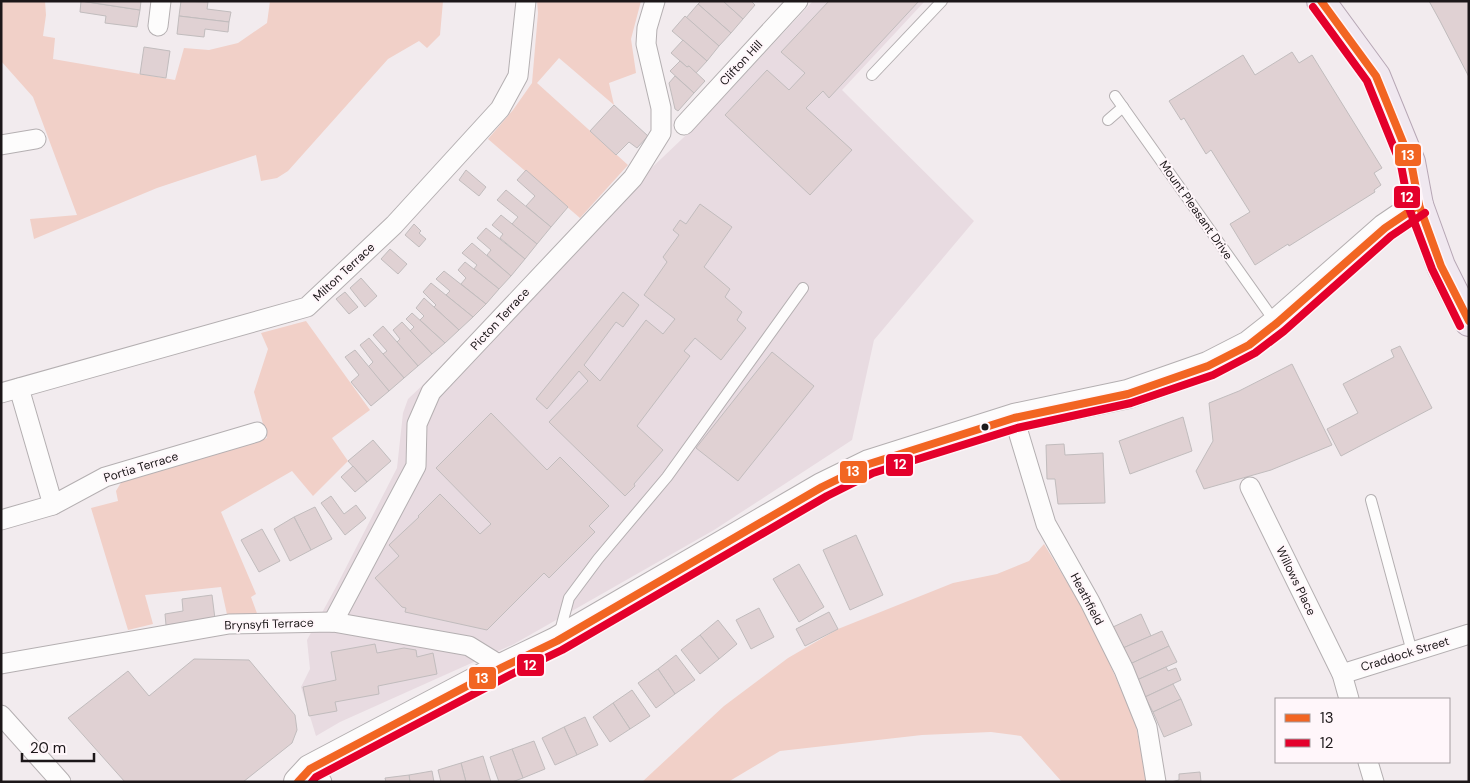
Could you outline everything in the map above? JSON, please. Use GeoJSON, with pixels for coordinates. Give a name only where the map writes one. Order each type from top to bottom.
{"type":"FeatureCollection","features":[{"type":"Feature","properties":{"kind":"main road"},"geometry":{"type":"LineString","coordinates":[[1321,1],[1376,76],[1411,162],[1419,205],[1441,266],[1469,322]]}},
{"type":"Feature","properties":{"kind":"street"},"geometry":{"type":"LineString","coordinates":[[158,26],[161,1]]}},
{"type":"Feature","properties":{"kind":"street","name":"Milton Terrace"},"geometry":{"type":"LineString","coordinates":[[10,390],[307,306],[394,225],[500,109],[518,76],[526,1]]}},
{"type":"Feature","properties":{"kind":"street","name":"Picton Terrace"},"geometry":{"type":"LineString","coordinates":[[333,622],[416,466],[417,424],[431,392],[633,178],[661,133],[661,108],[646,44],[647,28],[655,1]]}},
{"type":"Feature","properties":{"kind":"street","name":"Clifton Hill"},"geometry":{"type":"LineString","coordinates":[[684,125],[798,1]]}},
{"type":"Feature","properties":{"kind":"street"},"geometry":{"type":"LineString","coordinates":[[1,145],[36,139]]}},
{"type":"Feature","properties":{"kind":"street"},"geometry":{"type":"LineString","coordinates":[[310,778],[503,667],[557,641],[822,486],[869,464],[1014,418],[1128,394],[1208,366],[1248,345],[1276,324],[1385,228],[1419,205]]}},
{"type":"Feature","properties":{"kind":"street"},"geometry":{"type":"LineString","coordinates":[[10,390],[53,505]]}},
{"type":"Feature","properties":{"kind":"street","name":"Heathfield"},"geometry":{"type":"LineString","coordinates":[[1014,418],[1046,524],[1090,602],[1124,670],[1147,727],[1156,782]]}},
{"type":"Feature","properties":{"kind":"street","name":"Portia Terrace"},"geometry":{"type":"LineString","coordinates":[[1,520],[53,505],[106,477],[257,432]]}},
{"type":"Feature","properties":{"kind":"street","name":"Willows Place"},"geometry":{"type":"LineString","coordinates":[[1250,487],[1342,674],[1350,698]]}},
{"type":"Feature","properties":{"kind":"street","name":"Brynsyfi Terrace"},"geometry":{"type":"LineString","coordinates":[[1,664],[228,624],[333,622],[469,646],[503,667]]}},
{"type":"Feature","properties":{"kind":"street","name":"Craddock Street"},"geometry":{"type":"LineString","coordinates":[[1342,674],[1469,634]]}},
{"type":"Feature","properties":{"kind":"street"},"geometry":{"type":"LineString","coordinates":[[1,715],[61,782]]}},
{"type":"Feature","properties":{"kind":"street"},"geometry":{"type":"LineString","coordinates":[[1368,763],[1374,782]]}},
{"type":"Feature","properties":{"kind":"lane"},"geometry":{"type":"LineString","coordinates":[[872,74],[942,1]]}},
{"type":"Feature","properties":{"kind":"lane","name":"Mount Pleasant Drive"},"geometry":{"type":"LineString","coordinates":[[1115,96],[1276,324]]}},
{"type":"Feature","properties":{"kind":"lane"},"geometry":{"type":"LineString","coordinates":[[1108,120],[1123,107]]}},
{"type":"Feature","properties":{"kind":"lane"},"geometry":{"type":"LineString","coordinates":[[557,641],[569,598],[598,559],[666,477],[803,288]]}},
{"type":"Feature","properties":{"kind":"lane"},"geometry":{"type":"LineString","coordinates":[[1371,500],[1412,652]]}},
{"type":"Feature","properties":{"kind":"shaded area"},"geometry":{"type":"Polygon","coordinates":[[[1,1],[45,1],[46,15],[43,36],[55,38],[53,59],[175,80],[184,48],[209,50],[238,43],[267,23],[270,1],[443,1],[440,35],[427,48],[419,41],[388,59],[288,171],[277,178],[261,181],[256,155],[157,188],[34,239],[30,219],[77,215],[33,97],[1,61],[1,1]]]}},
{"type":"Feature","properties":{"kind":"shaded area"},"geometry":{"type":"Polygon","coordinates":[[[537,1],[641,1],[631,39],[636,73],[609,83],[614,105],[559,58],[537,83],[628,165],[580,218],[488,139],[513,110],[532,83],[538,13],[537,1]]]}},
{"type":"Feature","properties":{"kind":"shaded area"},"geometry":{"type":"Polygon","coordinates":[[[813,1],[925,1],[842,90],[974,221],[874,340],[852,440],[714,530],[514,644],[340,722],[316,736],[301,687],[310,669],[307,640],[397,468],[403,413],[408,399],[702,120],[813,1]]]}},
{"type":"Feature","properties":{"kind":"shaded area"},"geometry":{"type":"Polygon","coordinates":[[[306,321],[370,410],[332,438],[348,461],[313,496],[292,471],[221,512],[256,594],[251,597],[258,616],[228,619],[221,587],[145,595],[153,624],[128,630],[91,508],[118,501],[116,491],[122,481],[267,438],[254,392],[268,349],[261,333],[306,321]]]}},
{"type":"Feature","properties":{"kind":"shaded area"},"geometry":{"type":"Polygon","coordinates":[[[1044,544],[1090,620],[1135,721],[1147,782],[1062,782],[1021,736],[991,732],[922,735],[780,751],[728,782],[642,782],[724,706],[788,658],[838,629],[953,583],[997,574],[1029,561],[1044,544]]]}},
{"type":"Feature","properties":{"kind":"building"},"geometry":{"type":"Polygon","coordinates":[[[81,1],[140,10],[137,27],[105,23],[106,16],[80,12],[81,1]]]}},
{"type":"Feature","properties":{"kind":"building"},"geometry":{"type":"Polygon","coordinates":[[[81,1],[141,1],[140,10],[81,1]]]}},
{"type":"Feature","properties":{"kind":"building"},"geometry":{"type":"Polygon","coordinates":[[[181,1],[208,2],[207,9],[231,12],[229,22],[179,16],[181,1]]]}},
{"type":"Feature","properties":{"kind":"building"},"geometry":{"type":"Polygon","coordinates":[[[701,1],[723,1],[743,19],[731,33],[698,4],[701,1]]]}},
{"type":"Feature","properties":{"kind":"building"},"geometry":{"type":"Polygon","coordinates":[[[723,1],[751,1],[755,5],[743,19],[723,1]]]}},
{"type":"Feature","properties":{"kind":"building"},"geometry":{"type":"Polygon","coordinates":[[[829,1],[919,1],[829,98],[823,91],[806,108],[852,150],[810,195],[725,115],[767,70],[789,90],[805,73],[781,52],[829,1]]]}},
{"type":"Feature","properties":{"kind":"building"},"geometry":{"type":"Polygon","coordinates":[[[1429,1],[1469,1],[1469,77],[1440,21],[1429,1]]]}},
{"type":"Feature","properties":{"kind":"building"},"geometry":{"type":"Polygon","coordinates":[[[698,4],[731,33],[719,46],[686,18],[698,4]]]}},
{"type":"Feature","properties":{"kind":"building"},"geometry":{"type":"Polygon","coordinates":[[[179,16],[229,22],[228,32],[205,29],[204,37],[177,34],[179,16]]]}},
{"type":"Feature","properties":{"kind":"building"},"geometry":{"type":"Polygon","coordinates":[[[685,16],[719,46],[707,61],[672,31],[685,16]]]}},
{"type":"Feature","properties":{"kind":"building"},"geometry":{"type":"Polygon","coordinates":[[[683,40],[707,61],[696,73],[671,53],[683,40]]]}},
{"type":"Feature","properties":{"kind":"building"},"geometry":{"type":"Polygon","coordinates":[[[144,47],[170,51],[166,78],[140,74],[144,47]]]}},
{"type":"Feature","properties":{"kind":"building"},"geometry":{"type":"Polygon","coordinates":[[[1292,52],[1299,63],[1312,55],[1382,168],[1374,173],[1381,185],[1374,190],[1375,192],[1255,265],[1230,224],[1250,212],[1211,150],[1206,154],[1184,118],[1181,120],[1169,101],[1243,55],[1255,75],[1292,52]]]}},
{"type":"Feature","properties":{"kind":"building"},"geometry":{"type":"Polygon","coordinates":[[[680,61],[687,67],[689,66],[705,81],[694,93],[670,71],[680,61]]]}},
{"type":"Feature","properties":{"kind":"building"},"geometry":{"type":"Polygon","coordinates":[[[675,76],[694,93],[678,111],[675,109],[669,83],[675,76]]]}},
{"type":"Feature","properties":{"kind":"building"},"geometry":{"type":"Polygon","coordinates":[[[614,105],[648,136],[637,148],[629,142],[616,155],[590,131],[614,105]]]}},
{"type":"Feature","properties":{"kind":"building"},"geometry":{"type":"Polygon","coordinates":[[[466,170],[486,187],[479,196],[459,180],[466,170]]]}},
{"type":"Feature","properties":{"kind":"building"},"geometry":{"type":"Polygon","coordinates":[[[526,170],[568,207],[551,227],[526,206],[535,196],[517,180],[526,170]]]}},
{"type":"Feature","properties":{"kind":"building"},"geometry":{"type":"Polygon","coordinates":[[[506,190],[551,227],[537,244],[512,224],[518,217],[497,200],[506,190]]]}},
{"type":"Feature","properties":{"kind":"building"},"geometry":{"type":"Polygon","coordinates":[[[700,204],[732,227],[704,267],[730,289],[725,297],[742,312],[737,320],[746,328],[721,360],[695,338],[684,351],[690,356],[637,426],[663,450],[625,496],[549,422],[588,381],[579,371],[547,409],[536,399],[623,292],[639,305],[623,327],[616,322],[584,365],[600,381],[646,320],[663,334],[675,319],[644,295],[667,262],[663,257],[679,235],[673,230],[680,220],[686,224],[700,204]]]}},
{"type":"Feature","properties":{"kind":"building"},"geometry":{"type":"Polygon","coordinates":[[[501,215],[537,244],[525,259],[500,238],[503,234],[492,225],[501,215]]]}},
{"type":"Feature","properties":{"kind":"building"},"geometry":{"type":"Polygon","coordinates":[[[414,224],[421,231],[419,233],[426,239],[419,247],[405,235],[414,224]]]}},
{"type":"Feature","properties":{"kind":"building"},"geometry":{"type":"Polygon","coordinates":[[[486,228],[525,259],[511,276],[487,255],[491,250],[477,238],[486,228]]]}},
{"type":"Feature","properties":{"kind":"building"},"geometry":{"type":"Polygon","coordinates":[[[472,243],[511,276],[499,289],[474,269],[477,265],[462,253],[472,243]]]}},
{"type":"Feature","properties":{"kind":"building"},"geometry":{"type":"Polygon","coordinates":[[[390,249],[407,264],[398,274],[381,259],[390,249]]]}},
{"type":"Feature","properties":{"kind":"building"},"geometry":{"type":"Polygon","coordinates":[[[465,262],[499,289],[486,304],[461,284],[466,278],[458,270],[465,262]]]}},
{"type":"Feature","properties":{"kind":"building"},"geometry":{"type":"Polygon","coordinates":[[[444,271],[486,304],[473,317],[446,295],[450,291],[436,279],[444,271]]]}},
{"type":"Feature","properties":{"kind":"building"},"geometry":{"type":"Polygon","coordinates":[[[361,278],[377,296],[365,307],[350,288],[361,278]]]}},
{"type":"Feature","properties":{"kind":"building"},"geometry":{"type":"Polygon","coordinates":[[[431,283],[473,317],[459,330],[434,307],[436,305],[423,292],[431,283]]]}},
{"type":"Feature","properties":{"kind":"building"},"geometry":{"type":"Polygon","coordinates":[[[345,292],[358,307],[349,314],[336,299],[345,292]]]}},
{"type":"Feature","properties":{"kind":"building"},"geometry":{"type":"Polygon","coordinates":[[[424,298],[459,330],[445,343],[420,320],[424,316],[416,308],[424,298]]]}},
{"type":"Feature","properties":{"kind":"building"},"geometry":{"type":"Polygon","coordinates":[[[412,313],[445,343],[432,354],[410,331],[414,327],[406,319],[412,313]]]}},
{"type":"Feature","properties":{"kind":"building"},"geometry":{"type":"Polygon","coordinates":[[[402,322],[432,354],[418,366],[397,342],[400,339],[393,330],[402,322]]]}},
{"type":"Feature","properties":{"kind":"building"},"geometry":{"type":"Polygon","coordinates":[[[383,326],[418,366],[404,378],[383,354],[387,351],[373,335],[383,326]]]}},
{"type":"Feature","properties":{"kind":"building"},"geometry":{"type":"Polygon","coordinates":[[[369,338],[404,378],[389,391],[368,367],[373,362],[360,345],[369,338]]]}},
{"type":"Feature","properties":{"kind":"building"},"geometry":{"type":"Polygon","coordinates":[[[1400,346],[1432,408],[1341,456],[1327,429],[1358,413],[1343,384],[1394,357],[1391,350],[1400,346]]]}},
{"type":"Feature","properties":{"kind":"building"},"geometry":{"type":"Polygon","coordinates":[[[355,350],[389,391],[371,406],[351,382],[359,375],[345,357],[355,350]]]}},
{"type":"Feature","properties":{"kind":"building"},"geometry":{"type":"Polygon","coordinates":[[[772,352],[814,386],[738,481],[696,448],[772,352]]]}},
{"type":"Feature","properties":{"kind":"building"},"geometry":{"type":"Polygon","coordinates":[[[1292,364],[1332,445],[1271,470],[1204,489],[1196,471],[1213,441],[1209,403],[1239,391],[1292,364]]]}},
{"type":"Feature","properties":{"kind":"building"},"geometry":{"type":"Polygon","coordinates":[[[491,413],[547,470],[560,457],[609,506],[589,526],[595,532],[549,578],[544,573],[487,630],[405,612],[406,608],[402,607],[375,578],[399,556],[389,545],[440,494],[480,534],[491,524],[436,468],[491,413]]]}},
{"type":"Feature","properties":{"kind":"building"},"geometry":{"type":"Polygon","coordinates":[[[1183,417],[1192,451],[1130,474],[1119,441],[1183,417]]]}},
{"type":"Feature","properties":{"kind":"building"},"geometry":{"type":"Polygon","coordinates":[[[373,440],[391,461],[367,482],[348,461],[373,440]]]}},
{"type":"Feature","properties":{"kind":"building"},"geometry":{"type":"Polygon","coordinates":[[[1064,444],[1065,455],[1103,453],[1105,503],[1058,504],[1055,479],[1047,479],[1046,445],[1064,444]]]}},
{"type":"Feature","properties":{"kind":"building"},"geometry":{"type":"Polygon","coordinates":[[[353,466],[367,482],[355,492],[341,477],[353,466]]]}},
{"type":"Feature","properties":{"kind":"building"},"geometry":{"type":"Polygon","coordinates":[[[331,496],[344,514],[356,505],[366,518],[345,535],[321,503],[331,496]]]}},
{"type":"Feature","properties":{"kind":"building"},"geometry":{"type":"Polygon","coordinates":[[[315,507],[332,539],[311,550],[294,517],[315,507]]]}},
{"type":"Feature","properties":{"kind":"building"},"geometry":{"type":"Polygon","coordinates":[[[294,517],[311,550],[290,561],[274,529],[294,517]]]}},
{"type":"Feature","properties":{"kind":"building"},"geometry":{"type":"Polygon","coordinates":[[[262,529],[280,561],[259,572],[241,540],[262,529]]]}},
{"type":"Feature","properties":{"kind":"building"},"geometry":{"type":"Polygon","coordinates":[[[856,535],[883,595],[850,610],[823,550],[856,535]]]}},
{"type":"Feature","properties":{"kind":"building"},"geometry":{"type":"Polygon","coordinates":[[[799,564],[824,607],[799,622],[773,579],[799,564]]]}},
{"type":"Feature","properties":{"kind":"building"},"geometry":{"type":"Polygon","coordinates":[[[212,595],[215,619],[166,625],[165,614],[183,611],[182,599],[212,595]]]}},
{"type":"Feature","properties":{"kind":"building"},"geometry":{"type":"Polygon","coordinates":[[[759,608],[774,637],[751,649],[736,620],[759,608]]]}},
{"type":"Feature","properties":{"kind":"building"},"geometry":{"type":"Polygon","coordinates":[[[829,612],[838,629],[805,646],[796,629],[829,612]]]}},
{"type":"Feature","properties":{"kind":"building"},"geometry":{"type":"Polygon","coordinates":[[[1141,614],[1151,636],[1123,648],[1113,627],[1141,614]]]}},
{"type":"Feature","properties":{"kind":"building"},"geometry":{"type":"Polygon","coordinates":[[[718,620],[737,644],[719,659],[700,635],[718,620]]]}},
{"type":"Feature","properties":{"kind":"building"},"geometry":{"type":"Polygon","coordinates":[[[1162,631],[1169,646],[1130,664],[1123,648],[1162,631]]]}},
{"type":"Feature","properties":{"kind":"building"},"geometry":{"type":"Polygon","coordinates":[[[700,635],[719,659],[700,674],[681,650],[700,635]]]}},
{"type":"Feature","properties":{"kind":"building"},"geometry":{"type":"Polygon","coordinates":[[[375,644],[377,653],[404,648],[416,650],[417,657],[433,653],[437,674],[378,686],[379,694],[335,702],[337,711],[309,716],[303,687],[336,680],[331,652],[375,644]]]}},
{"type":"Feature","properties":{"kind":"building"},"geometry":{"type":"Polygon","coordinates":[[[1169,646],[1177,662],[1137,680],[1130,664],[1169,646]]]}},
{"type":"Feature","properties":{"kind":"building"},"geometry":{"type":"Polygon","coordinates":[[[676,655],[695,680],[675,694],[658,669],[676,655]]]}},
{"type":"Feature","properties":{"kind":"building"},"geometry":{"type":"Polygon","coordinates":[[[194,659],[249,660],[295,715],[297,730],[292,743],[243,782],[125,782],[68,718],[128,671],[149,696],[194,659]]]}},
{"type":"Feature","properties":{"kind":"building"},"geometry":{"type":"Polygon","coordinates":[[[1166,667],[1168,671],[1176,668],[1181,680],[1145,697],[1137,680],[1166,667]]]}},
{"type":"Feature","properties":{"kind":"building"},"geometry":{"type":"Polygon","coordinates":[[[658,669],[675,694],[656,708],[638,683],[658,669]]]}},
{"type":"Feature","properties":{"kind":"building"},"geometry":{"type":"Polygon","coordinates":[[[1173,684],[1181,699],[1153,712],[1145,697],[1173,684]]]}},
{"type":"Feature","properties":{"kind":"building"},"geometry":{"type":"Polygon","coordinates":[[[632,690],[650,716],[630,729],[613,703],[632,690]]]}},
{"type":"Feature","properties":{"kind":"building"},"geometry":{"type":"Polygon","coordinates":[[[1181,699],[1192,725],[1164,737],[1153,712],[1181,699]]]}},
{"type":"Feature","properties":{"kind":"building"},"geometry":{"type":"Polygon","coordinates":[[[613,703],[630,729],[610,742],[593,717],[613,703]]]}},
{"type":"Feature","properties":{"kind":"building"},"geometry":{"type":"Polygon","coordinates":[[[585,717],[598,745],[577,755],[564,727],[585,717]]]}},
{"type":"Feature","properties":{"kind":"building"},"geometry":{"type":"Polygon","coordinates":[[[564,727],[577,755],[555,765],[542,738],[564,727]]]}},
{"type":"Feature","properties":{"kind":"building"},"geometry":{"type":"Polygon","coordinates":[[[534,741],[545,769],[523,778],[512,749],[534,741]]]}},
{"type":"Feature","properties":{"kind":"building"},"geometry":{"type":"Polygon","coordinates":[[[512,749],[523,778],[512,782],[499,782],[490,757],[512,749]]]}},
{"type":"Feature","properties":{"kind":"building"},"geometry":{"type":"Polygon","coordinates":[[[483,756],[491,782],[466,782],[461,763],[483,756]]]}},
{"type":"Feature","properties":{"kind":"building"},"geometry":{"type":"Polygon","coordinates":[[[461,763],[466,782],[441,782],[438,770],[461,763]]]}},
{"type":"Feature","properties":{"kind":"building"},"geometry":{"type":"Polygon","coordinates":[[[432,771],[434,782],[410,782],[409,775],[432,771]]]}},
{"type":"Feature","properties":{"kind":"building"},"geometry":{"type":"Polygon","coordinates":[[[1200,772],[1201,782],[1171,782],[1179,780],[1179,774],[1200,772]]]}},
{"type":"Feature","properties":{"kind":"building"},"geometry":{"type":"Polygon","coordinates":[[[409,775],[410,782],[386,782],[385,778],[409,775]]]}},
{"type":"Feature","properties":{"kind":"transit line","name":"13"},"geometry":{"type":"LineString","coordinates":[[1321,1],[1376,76],[1411,162],[1419,205],[1441,266],[1469,321]]}},
{"type":"Feature","properties":{"kind":"transit line","name":"12"},"geometry":{"type":"LineString","coordinates":[[1313,7],[1367,81],[1401,165],[1409,208],[1432,269],[1460,326]]}},
{"type":"Feature","properties":{"kind":"transit line","name":"13"},"geometry":{"type":"LineString","coordinates":[[298,782],[310,769],[503,667],[557,641],[822,487],[869,464],[1014,418],[1128,394],[1208,366],[1249,345],[1277,323],[1385,228],[1419,205]]}},
{"type":"Feature","properties":{"kind":"transit line","name":"12"},"geometry":{"type":"LineString","coordinates":[[312,782],[316,777],[508,676],[562,650],[827,496],[873,473],[1017,428],[1131,403],[1213,375],[1255,353],[1284,331],[1391,236],[1425,213]]}}]}
